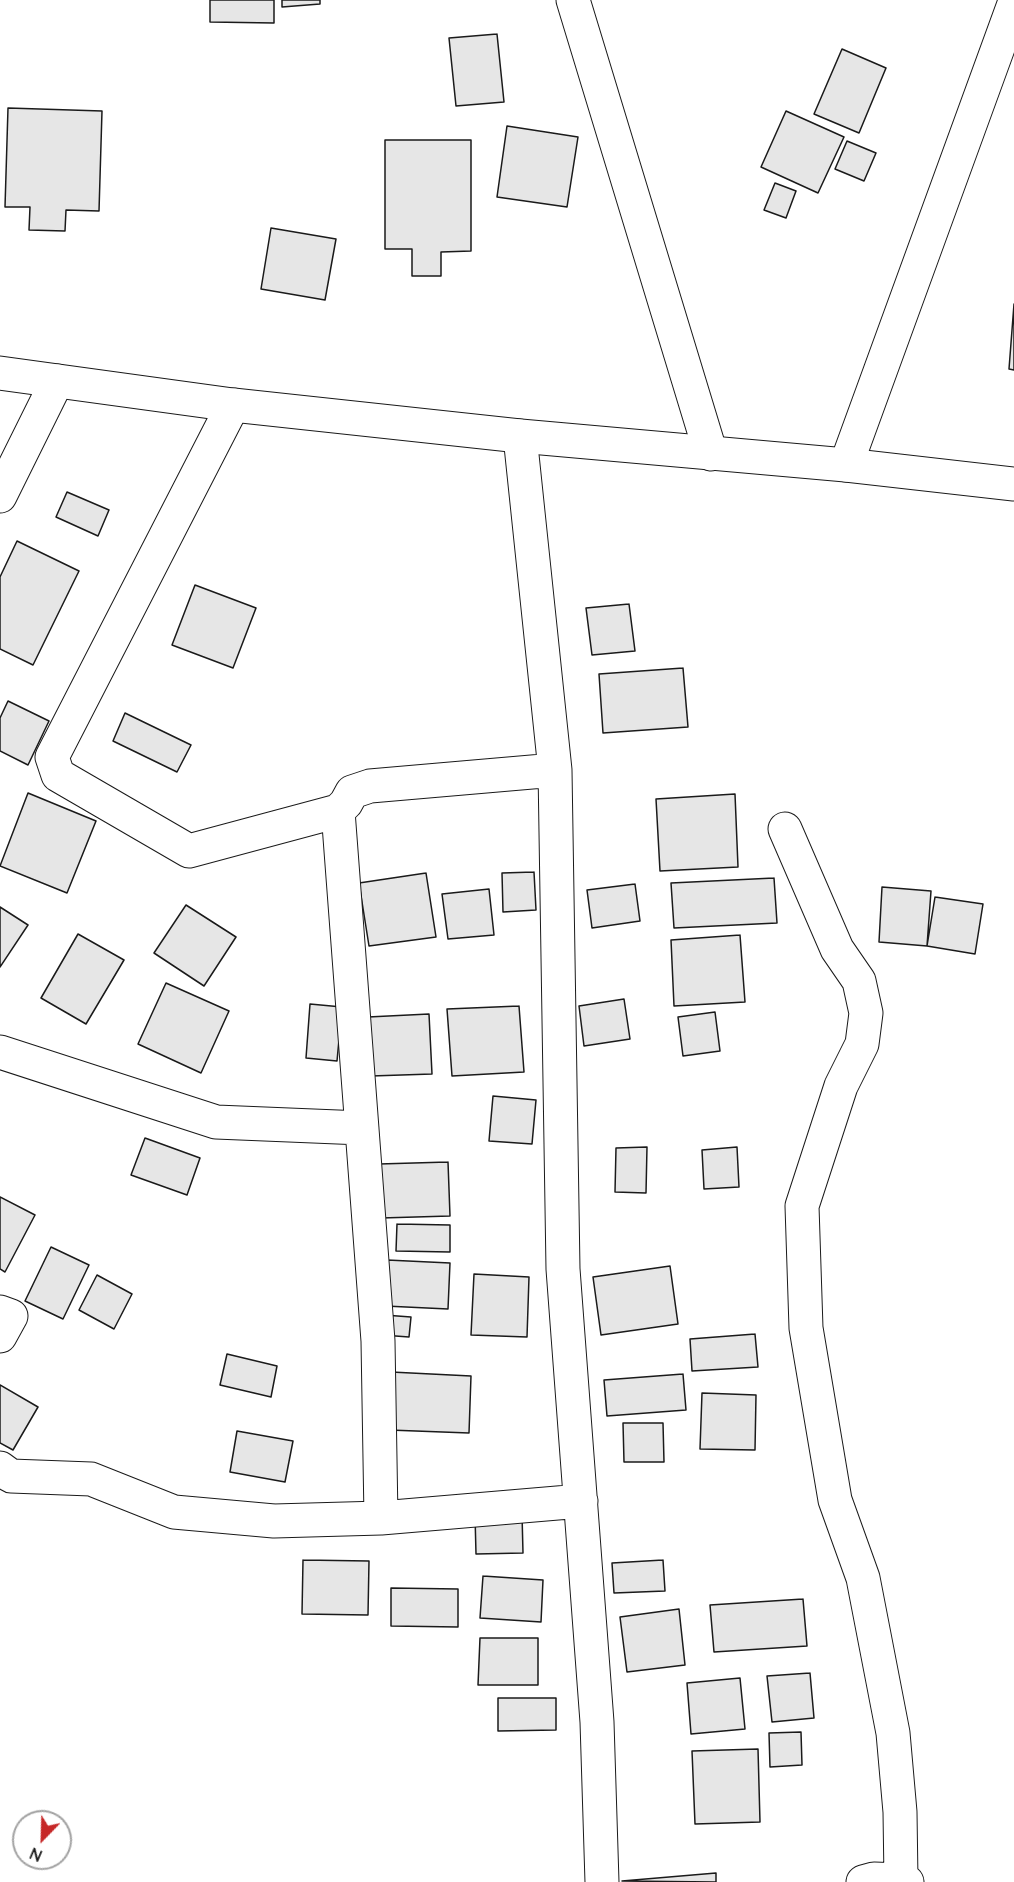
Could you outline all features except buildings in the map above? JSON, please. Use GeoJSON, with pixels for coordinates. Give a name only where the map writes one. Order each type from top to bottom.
{"type":"FeatureCollection","features":[{"type":"Feature","properties":{"kind":"street"},"geometry":{"type":"LineString","coordinates":[[573,0],[711,454]]}},
{"type":"Feature","properties":{"kind":"street"},"geometry":{"type":"LineString","coordinates":[[846,465],[1014,4]]}},
{"type":"Feature","properties":{"kind":"street"},"geometry":{"type":"LineString","coordinates":[[0,373],[233,405],[520,436],[846,465],[1014,484]]}},
{"type":"Feature","properties":{"kind":"street"},"geometry":{"type":"LineString","coordinates":[[0,496],[57,381]]}},
{"type":"Feature","properties":{"kind":"street"},"geometry":{"type":"LineString","coordinates":[[233,405],[52,757],[58,775],[189,851],[338,812]]}},
{"type":"Feature","properties":{"kind":"street"},"geometry":{"type":"LineString","coordinates":[[520,436],[555,770],[563,1269],[597,1722],[602,1882]]}},
{"type":"Feature","properties":{"kind":"street"},"geometry":{"type":"LineString","coordinates":[[381,1518],[378,1341],[338,812],[352,792],[370,786],[555,770]]}},
{"type":"Feature","properties":{"kind":"street"},"geometry":{"type":"LineString","coordinates":[[785,829],[837,949],[859,981],[866,1013],[862,1044],[841,1086],[802,1206],[806,1328],[835,1500],[863,1578],[893,1733],[904,1881],[874,1879],[863,1882]]}},
{"type":"Feature","properties":{"kind":"street"},"geometry":{"type":"LineString","coordinates":[[0,1052],[216,1122],[362,1128]]}},
{"type":"Feature","properties":{"kind":"street"},"geometry":{"type":"LineString","coordinates":[[0,1312],[11,1316],[0,1336]]}},
{"type":"Feature","properties":{"kind":"street"},"geometry":{"type":"LineString","coordinates":[[0,1468],[11,1476],[91,1479],[174,1512],[274,1521],[381,1518],[581,1502]]}}]}
